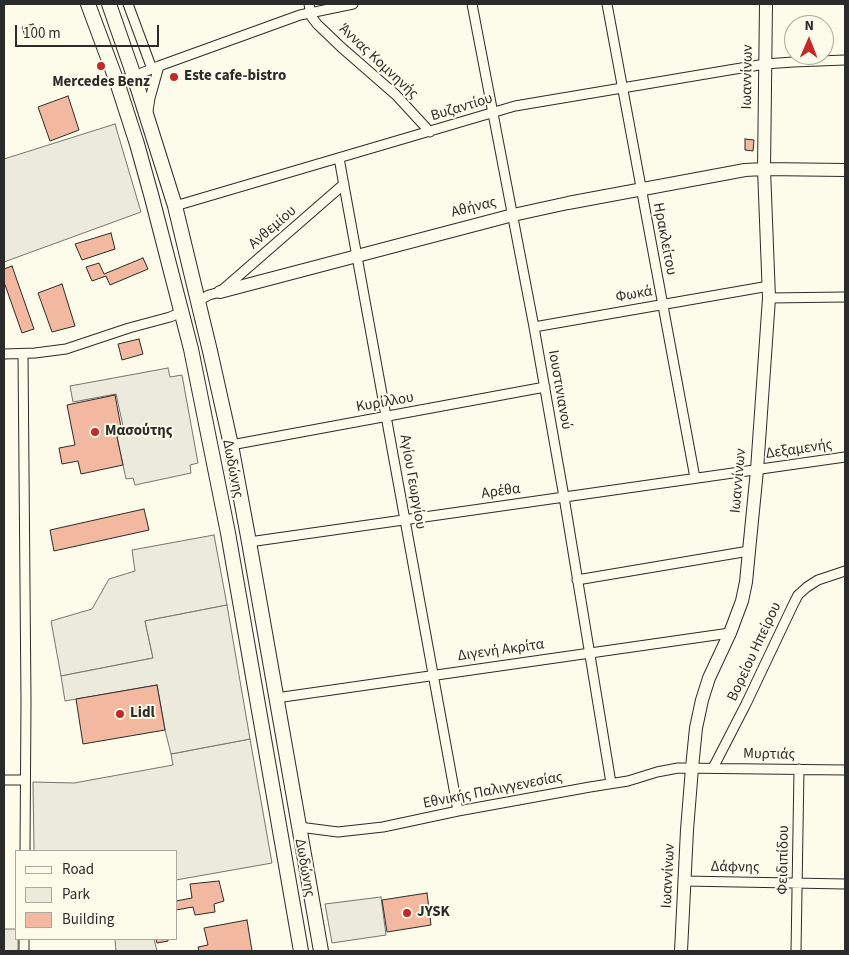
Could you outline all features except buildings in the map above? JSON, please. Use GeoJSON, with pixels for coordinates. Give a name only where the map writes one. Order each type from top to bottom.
{"type":"FeatureCollection","features":[{"type":"Feature","properties":{"kind":"main road","name":"Δωδώνης"},"geometry":{"type":"LineString","coordinates":[[88,4],[116,78],[137,144],[182,312],[201,396],[228,533],[301,951]]}},
{"type":"Feature","properties":{"kind":"main road","name":"Δωδώνης"},"geometry":{"type":"LineString","coordinates":[[108,4],[133,72],[175,206],[231,445],[321,951]]}},
{"type":"Feature","properties":{"kind":"main road","name":"Ιωαννίνων"},"geometry":{"type":"LineString","coordinates":[[681,951],[684,881],[696,728],[709,678],[730,633],[744,592],[749,551],[769,292],[764,169],[766,4]]}},
{"type":"Feature","properties":{"kind":"main road","name":"Αθήνας"},"geometry":{"type":"LineString","coordinates":[[220,292],[513,215],[641,189],[737,171],[764,169],[845,170]]}},
{"type":"Feature","properties":{"kind":"street"},"geometry":{"type":"LineString","coordinates":[[128,4],[155,67],[147,116]]}},
{"type":"Feature","properties":{"kind":"street"},"geometry":{"type":"LineString","coordinates":[[116,78],[155,67],[309,8],[353,4]]}},
{"type":"Feature","properties":{"kind":"street","name":"Ιουστινιανού"},"geometry":{"type":"LineString","coordinates":[[472,4],[545,387],[611,783]]}},
{"type":"Feature","properties":{"kind":"street","name":"Ηρακλείτου"},"geometry":{"type":"LineString","coordinates":[[607,4],[695,478]]}},
{"type":"Feature","properties":{"kind":"street","name":"Άννας Κομνηνής"},"geometry":{"type":"LineString","coordinates":[[309,8],[311,16],[317,24],[386,86],[430,132]]}},
{"type":"Feature","properties":{"kind":"street","name":"Βυζαντίου"},"geometry":{"type":"LineString","coordinates":[[175,206],[515,106],[765,64],[845,60]]}},
{"type":"Feature","properties":{"kind":"street","name":"Αγίου Γεωργίου"},"geometry":{"type":"LineString","coordinates":[[339,158],[458,811]]}},
{"type":"Feature","properties":{"kind":"street","name":"Ανθεμίου"},"geometry":{"type":"LineString","coordinates":[[220,292],[344,184]]}},
{"type":"Feature","properties":{"kind":"street","name":"Αθήνας"},"geometry":{"type":"LineString","coordinates":[[198,301],[220,292]]}},
{"type":"Feature","properties":{"kind":"street","name":"Φωκά"},"geometry":{"type":"LineString","coordinates":[[534,327],[662,304],[769,292],[845,297]]}},
{"type":"Feature","properties":{"kind":"street"},"geometry":{"type":"LineString","coordinates":[[4,354],[44,352],[72,347],[182,312]]}},
{"type":"Feature","properties":{"kind":"street"},"geometry":{"type":"LineString","coordinates":[[23,354],[25,850]]}},
{"type":"Feature","properties":{"kind":"street","name":"Κυρίλλου"},"geometry":{"type":"LineString","coordinates":[[231,445],[545,387]]}},
{"type":"Feature","properties":{"kind":"street","name":"Δεξαμενής"},"geometry":{"type":"LineString","coordinates":[[756,470],[845,457]]}},
{"type":"Feature","properties":{"kind":"street","name":"Αρέθα"},"geometry":{"type":"LineString","coordinates":[[249,542],[756,470]]}},
{"type":"Feature","properties":{"kind":"street"},"geometry":{"type":"LineString","coordinates":[[577,580],[749,551]]}},
{"type":"Feature","properties":{"kind":"street","name":"Βορείου Ηπείρου"},"geometry":{"type":"LineString","coordinates":[[713,768],[798,595],[818,580],[845,571]]}},
{"type":"Feature","properties":{"kind":"street","name":"Διγενή Ακρίτα"},"geometry":{"type":"LineString","coordinates":[[276,698],[730,633]]}},
{"type":"Feature","properties":{"kind":"street","name":"Μυρτιάς"},"geometry":{"type":"LineString","coordinates":[[692,768],[845,770]]}},
{"type":"Feature","properties":{"kind":"street","name":"Εθνικής Παλιγγενεσίας"},"geometry":{"type":"LineString","coordinates":[[299,827],[330,832],[383,827],[458,811],[628,781],[669,769],[692,768]]}},
{"type":"Feature","properties":{"kind":"street","name":"Φειδιπίδου"},"geometry":{"type":"LineString","coordinates":[[796,951],[799,769]]}},
{"type":"Feature","properties":{"kind":"street"},"geometry":{"type":"LineString","coordinates":[[4,780],[25,780]]}},
{"type":"Feature","properties":{"kind":"street","name":"Δάφνης"},"geometry":{"type":"LineString","coordinates":[[684,881],[845,884]]}},
{"type":"Feature","properties":{"kind":"green space"},"geometry":{"type":"Polygon","coordinates":[[[115,124],[141,212],[4,262],[4,159],[115,124]]]}},
{"type":"Feature","properties":{"kind":"green space"},"geometry":{"type":"Polygon","coordinates":[[[214,535],[227,605],[145,621],[153,658],[61,676],[51,621],[92,609],[109,579],[135,571],[132,550],[214,535]]]}},
{"type":"Feature","properties":{"kind":"green space"},"geometry":{"type":"Polygon","coordinates":[[[250,739],[272,863],[178,880],[178,850],[34,850],[33,782],[74,783],[173,765],[171,754],[250,739]]]}},
{"type":"Feature","properties":{"kind":"green space"},"geometry":{"type":"Polygon","coordinates":[[[4,929],[15,929],[18,951],[4,951],[4,929]]]}},
{"type":"Feature","properties":{"kind":"green space"},"geometry":{"type":"Polygon","coordinates":[[[115,940],[154,940],[157,951],[116,951],[115,940]]]}},
{"type":"Feature","properties":{"kind":"shaded area"},"geometry":{"type":"Polygon","coordinates":[[[168,368],[170,377],[182,375],[198,463],[190,465],[191,473],[135,485],[133,478],[126,479],[117,437],[125,435],[116,394],[73,402],[70,386],[168,368]]]}},
{"type":"Feature","properties":{"kind":"shaded area"},"geometry":{"type":"Polygon","coordinates":[[[227,605],[250,739],[171,754],[157,685],[65,701],[61,676],[153,658],[145,621],[227,605]]]}},
{"type":"Feature","properties":{"kind":"shaded area"},"geometry":{"type":"Polygon","coordinates":[[[381,897],[386,935],[332,943],[325,904],[381,897]]]}},
{"type":"Feature","properties":{"kind":"place","name":"Mercedes Benz"},"geometry":{"type":"Point","coordinates":[101,66]}},
{"type":"Feature","properties":{"kind":"place","name":"Este cafe-bistro"},"geometry":{"type":"Point","coordinates":[174,77]}},
{"type":"Feature","properties":{"kind":"place","name":"Μασούτης"},"geometry":{"type":"Point","coordinates":[95,432]}},
{"type":"Feature","properties":{"kind":"place","name":"Lidl"},"geometry":{"type":"Point","coordinates":[120,714]}},
{"type":"Feature","properties":{"kind":"place","name":"JYSK"},"geometry":{"type":"Point","coordinates":[407,913]}}]}
